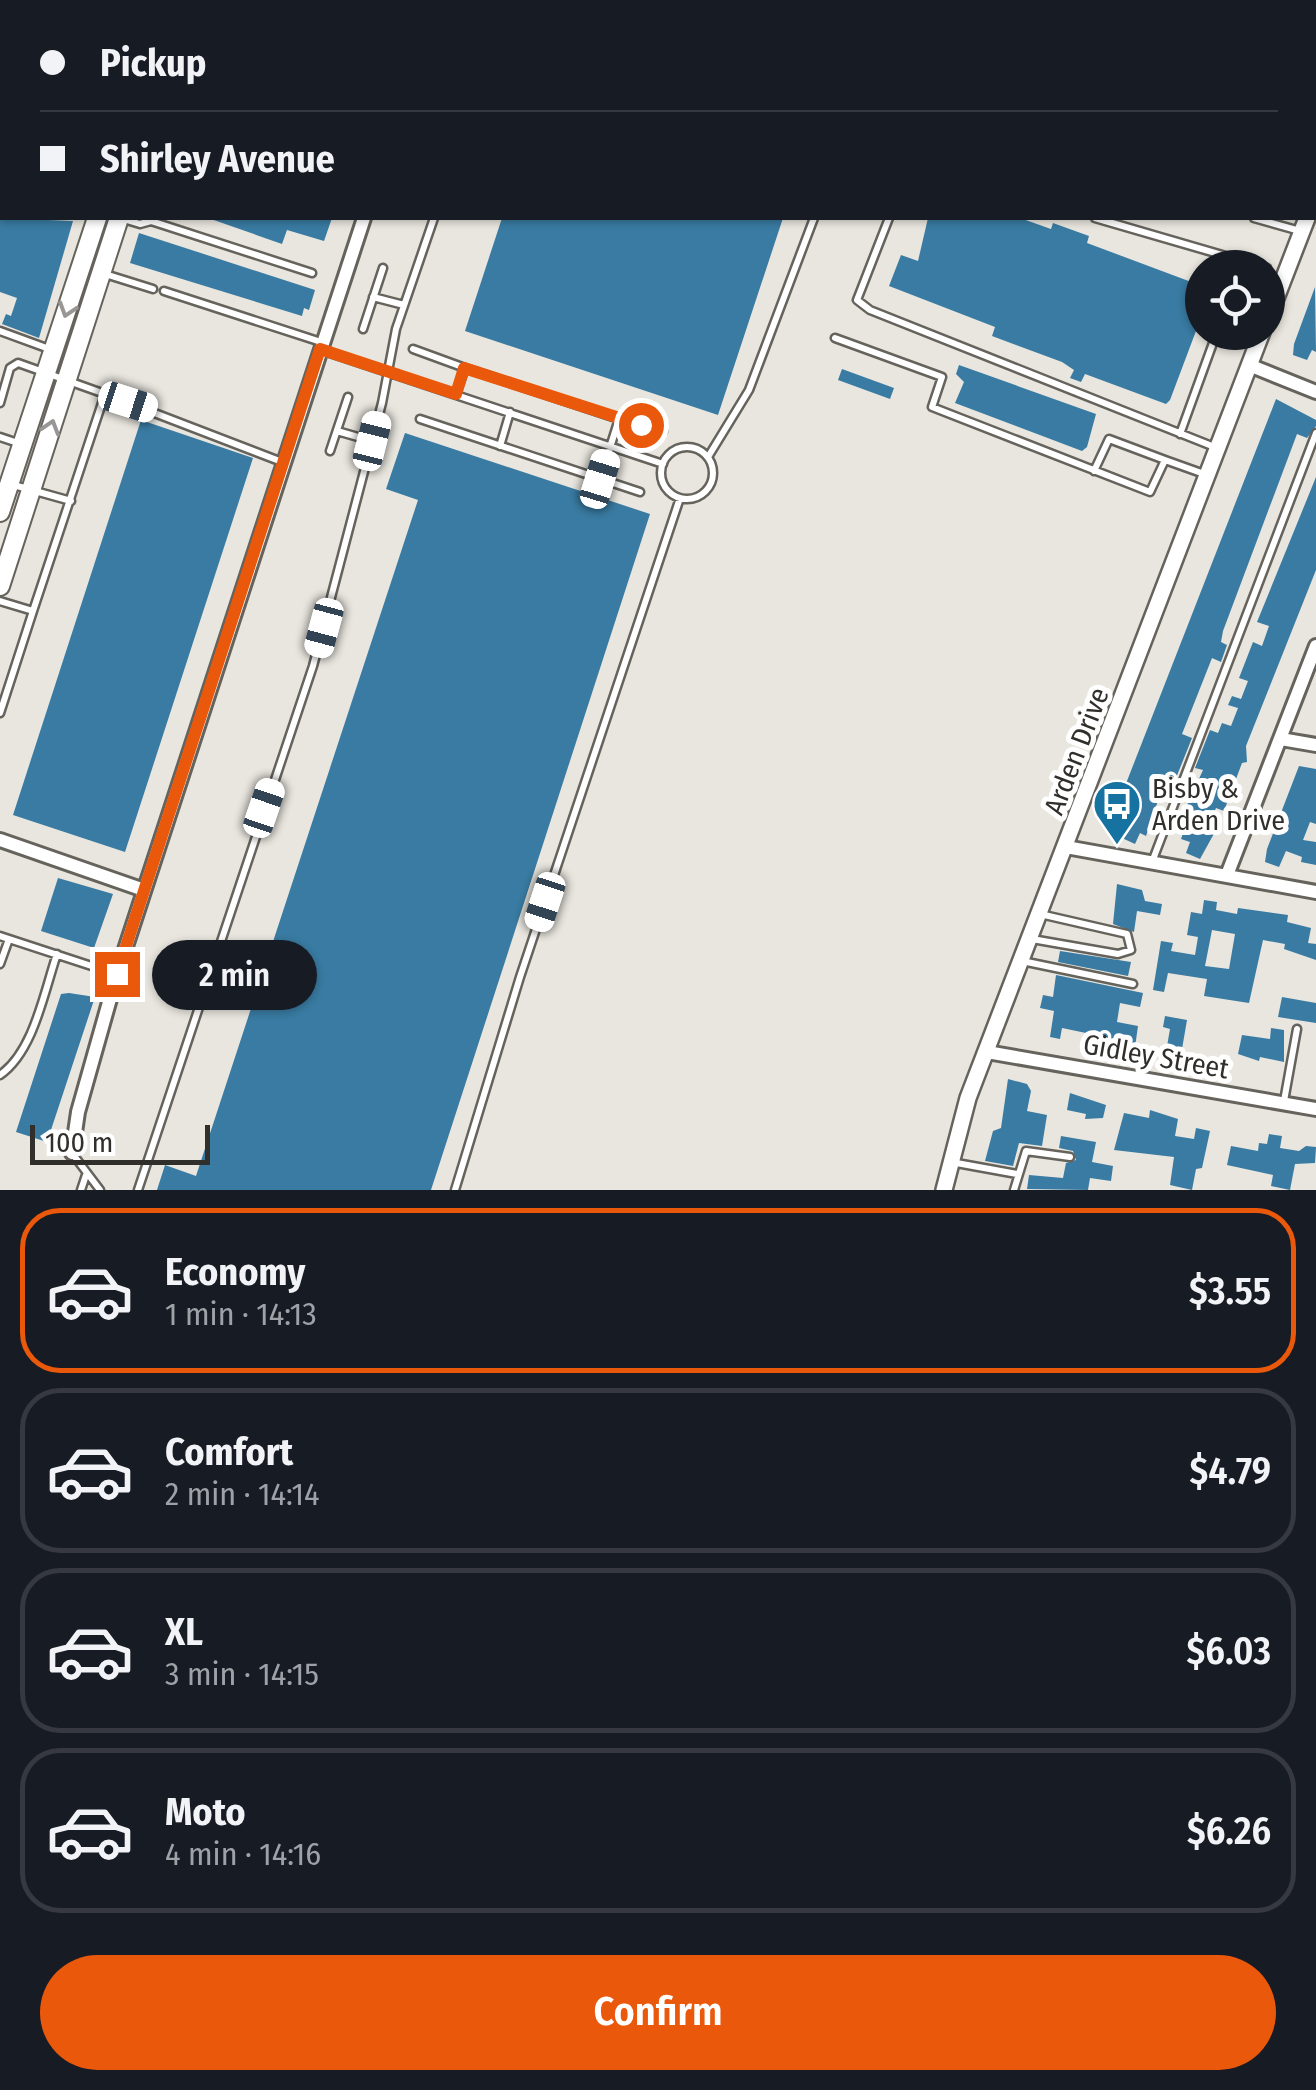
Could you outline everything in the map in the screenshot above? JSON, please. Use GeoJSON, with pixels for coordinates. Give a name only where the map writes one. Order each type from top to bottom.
{"type":"FeatureCollection","features":[{"type":"Feature","properties":{"kind":"main road"},"geometry":{"type":"LineString","coordinates":[[0,512],[96,220]]}},
{"type":"Feature","properties":{"kind":"main road"},"geometry":{"type":"LineString","coordinates":[[0,586],[118,220]]}},
{"type":"Feature","properties":{"kind":"street"},"geometry":{"type":"LineString","coordinates":[[72,1153],[78,1112],[117,974],[363,220]]}},
{"type":"Feature","properties":{"kind":"street"},"geometry":{"type":"LineString","coordinates":[[1285,273],[1304,225]]}},
{"type":"Feature","properties":{"kind":"street","name":"Arden Drive"},"geometry":{"type":"LineString","coordinates":[[944,1190],[986,1052],[1255,350]]}},
{"type":"Feature","properties":{"kind":"street"},"geometry":{"type":"LineString","coordinates":[[1250,365],[1316,392]]}},
{"type":"Feature","properties":{"kind":"street"},"geometry":{"type":"LineString","coordinates":[[1227,876],[1316,646]]}},
{"type":"Feature","properties":{"kind":"street"},"geometry":{"type":"LineString","coordinates":[[1281,738],[1316,744]]}},
{"type":"Feature","properties":{"kind":"street"},"geometry":{"type":"LineString","coordinates":[[0,840],[144,890]]}},
{"type":"Feature","properties":{"kind":"street"},"geometry":{"type":"LineString","coordinates":[[1066,847],[1316,892]]}},
{"type":"Feature","properties":{"kind":"street","name":"Gidley Street"},"geometry":{"type":"LineString","coordinates":[[986,1052],[1316,1109]]}},
{"type":"Feature","properties":{"kind":"lane"},"geometry":{"type":"LineString","coordinates":[[155,220],[312,273]]}},
{"type":"Feature","properties":{"kind":"lane"},"geometry":{"type":"LineString","coordinates":[[138,1190],[313,666],[404,304],[433,220]]}},
{"type":"Feature","properties":{"kind":"lane"},"geometry":{"type":"LineString","coordinates":[[708,457],[685,447],[670,454],[663,464],[664,485],[680,498],[694,498],[708,489],[713,473],[708,457],[749,390],[813,220]]}},
{"type":"Feature","properties":{"kind":"lane"},"geometry":{"type":"LineString","coordinates":[[887,220],[857,300],[870,310],[1218,449]]}},
{"type":"Feature","properties":{"kind":"lane"},"geometry":{"type":"LineString","coordinates":[[1101,220],[1198,250]]}},
{"type":"Feature","properties":{"kind":"lane"},"geometry":{"type":"LineString","coordinates":[[1268,220],[1304,225]]}},
{"type":"Feature","properties":{"kind":"lane"},"geometry":{"type":"LineString","coordinates":[[363,330],[382,268]]}},
{"type":"Feature","properties":{"kind":"lane"},"geometry":{"type":"LineString","coordinates":[[100,272],[153,289]]}},
{"type":"Feature","properties":{"kind":"lane"},"geometry":{"type":"LineString","coordinates":[[164,291],[663,464]]}},
{"type":"Feature","properties":{"kind":"lane"},"geometry":{"type":"LineString","coordinates":[[374,297],[404,304]]}},
{"type":"Feature","properties":{"kind":"lane"},"geometry":{"type":"LineString","coordinates":[[0,331],[54,350]]}},
{"type":"Feature","properties":{"kind":"lane"},"geometry":{"type":"LineString","coordinates":[[835,338],[942,378],[932,407],[1150,492],[1165,460]]}},
{"type":"Feature","properties":{"kind":"lane"},"geometry":{"type":"LineString","coordinates":[[414,349],[663,431]]}},
{"type":"Feature","properties":{"kind":"lane"},"geometry":{"type":"LineString","coordinates":[[1180,434],[1211,350]]}},
{"type":"Feature","properties":{"kind":"lane"},"geometry":{"type":"LineString","coordinates":[[0,403],[10,368],[18,364],[282,462]]}},
{"type":"Feature","properties":{"kind":"lane"},"geometry":{"type":"LineString","coordinates":[[456,394],[464,368]]}},
{"type":"Feature","properties":{"kind":"lane"},"geometry":{"type":"LineString","coordinates":[[0,713],[105,394]]}},
{"type":"Feature","properties":{"kind":"lane"},"geometry":{"type":"LineString","coordinates":[[330,451],[348,397]]}},
{"type":"Feature","properties":{"kind":"lane"},"geometry":{"type":"LineString","coordinates":[[500,446],[510,412]]}},
{"type":"Feature","properties":{"kind":"lane"},"geometry":{"type":"LineString","coordinates":[[420,419],[640,492]]}},
{"type":"Feature","properties":{"kind":"lane"},"geometry":{"type":"LineString","coordinates":[[600,479],[619,419]]}},
{"type":"Feature","properties":{"kind":"lane"},"geometry":{"type":"LineString","coordinates":[[337,431],[372,441]]}},
{"type":"Feature","properties":{"kind":"lane"},"geometry":{"type":"LineString","coordinates":[[1152,863],[1316,432]]}},
{"type":"Feature","properties":{"kind":"lane"},"geometry":{"type":"LineString","coordinates":[[0,437],[22,445]]}},
{"type":"Feature","properties":{"kind":"lane"},"geometry":{"type":"LineString","coordinates":[[1094,470],[1109,439],[1209,475]]}},
{"type":"Feature","properties":{"kind":"lane"},"geometry":{"type":"LineString","coordinates":[[9,484],[71,501]]}},
{"type":"Feature","properties":{"kind":"lane"},"geometry":{"type":"LineString","coordinates":[[455,1190],[520,977],[680,498]]}},
{"type":"Feature","properties":{"kind":"lane"},"geometry":{"type":"LineString","coordinates":[[0,520],[20,526]]}},
{"type":"Feature","properties":{"kind":"lane"},"geometry":{"type":"LineString","coordinates":[[0,601],[32,612]]}},
{"type":"Feature","properties":{"kind":"lane"},"geometry":{"type":"LineString","coordinates":[[1031,938],[1118,954],[1131,950],[1126,934],[1040,914]]}},
{"type":"Feature","properties":{"kind":"lane"},"geometry":{"type":"LineString","coordinates":[[0,964],[4,937],[117,974]]}},
{"type":"Feature","properties":{"kind":"lane"},"geometry":{"type":"LineString","coordinates":[[0,1075],[12,1067],[29,1035],[57,954]]}},
{"type":"Feature","properties":{"kind":"lane"},"geometry":{"type":"LineString","coordinates":[[1022,961],[1133,984]]}},
{"type":"Feature","properties":{"kind":"lane"},"geometry":{"type":"LineString","coordinates":[[1283,1104],[1297,1028]]}},
{"type":"Feature","properties":{"kind":"lane"},"geometry":{"type":"LineString","coordinates":[[1014,1190],[1026,1150],[1070,1157]]}},
{"type":"Feature","properties":{"kind":"lane"},"geometry":{"type":"LineString","coordinates":[[72,1153],[100,1190]]}},
{"type":"Feature","properties":{"kind":"lane"},"geometry":{"type":"LineString","coordinates":[[950,1161],[1018,1174]]}},
{"type":"Feature","properties":{"kind":"lane"},"geometry":{"type":"LineString","coordinates":[[81,1190],[86,1174]]}},
{"type":"Feature","properties":{"kind":"building"},"geometry":{"type":"Polygon","coordinates":[[[0,220],[73,221],[39,338],[2,324],[6,314],[11,316],[17,298],[0,292],[0,220]]]}},
{"type":"Feature","properties":{"kind":"building"},"geometry":{"type":"Polygon","coordinates":[[[214,220],[331,220],[324,241],[287,230],[282,244],[214,220]]]}},
{"type":"Feature","properties":{"kind":"building"},"geometry":{"type":"Polygon","coordinates":[[[501,220],[782,220],[718,415],[465,331],[501,220]]]}},
{"type":"Feature","properties":{"kind":"building"},"geometry":{"type":"Polygon","coordinates":[[[928,220],[1026,220],[1051,229],[1053,223],[1089,236],[1087,243],[1185,280],[1185,350],[1189,350],[1170,400],[1166,404],[1085,374],[1081,382],[1070,378],[1074,370],[1062,362],[992,336],[995,327],[889,286],[901,255],[918,261],[928,220]]]}},
{"type":"Feature","properties":{"kind":"building"},"geometry":{"type":"Polygon","coordinates":[[[139,233],[315,290],[309,310],[304,308],[302,316],[130,263],[139,233]]]}},
{"type":"Feature","properties":{"kind":"building"},"geometry":{"type":"Polygon","coordinates":[[[1315,287],[1316,352],[1312,350],[1307,360],[1293,355],[1294,344],[1315,287]]]}},
{"type":"Feature","properties":{"kind":"building"},"geometry":{"type":"Polygon","coordinates":[[[959,365],[1096,414],[1087,447],[1082,451],[955,403],[964,382],[956,374],[959,365]]]}},
{"type":"Feature","properties":{"kind":"building"},"geometry":{"type":"Polygon","coordinates":[[[842,369],[894,388],[890,399],[838,380],[842,369]]]}},
{"type":"Feature","properties":{"kind":"building"},"geometry":{"type":"Polygon","coordinates":[[[1276,399],[1316,420],[1316,426],[1307,438],[1297,434],[1223,631],[1221,642],[1227,645],[1221,662],[1212,658],[1182,734],[1192,738],[1176,778],[1167,774],[1146,836],[1140,833],[1135,844],[1111,833],[1111,822],[1276,399]]]}},
{"type":"Feature","properties":{"kind":"building"},"geometry":{"type":"Polygon","coordinates":[[[141,420],[253,458],[125,852],[13,815],[141,420]]]}},
{"type":"Feature","properties":{"kind":"building"},"geometry":{"type":"Polygon","coordinates":[[[405,433],[650,514],[431,1190],[157,1190],[165,1165],[196,1176],[418,500],[386,489],[405,433]]]}},
{"type":"Feature","properties":{"kind":"building"},"geometry":{"type":"Polygon","coordinates":[[[1316,477],[1316,570],[1246,746],[1247,762],[1242,763],[1224,811],[1216,808],[1208,827],[1216,830],[1200,859],[1186,853],[1190,842],[1181,839],[1185,828],[1178,825],[1203,770],[1195,768],[1210,730],[1218,733],[1222,723],[1231,726],[1238,708],[1228,705],[1232,696],[1241,699],[1248,681],[1239,678],[1253,642],[1262,646],[1269,626],[1257,622],[1316,477]]]}},
{"type":"Feature","properties":{"kind":"building"},"geometry":{"type":"Polygon","coordinates":[[[1299,766],[1316,769],[1316,824],[1310,822],[1303,840],[1316,842],[1316,865],[1301,862],[1302,857],[1286,851],[1279,867],[1265,862],[1267,849],[1299,766]]]}},
{"type":"Feature","properties":{"kind":"building"},"geometry":{"type":"Polygon","coordinates":[[[58,878],[113,894],[94,948],[41,931],[58,878]]]}},
{"type":"Feature","properties":{"kind":"building"},"geometry":{"type":"Polygon","coordinates":[[[1117,884],[1142,890],[1145,901],[1162,904],[1160,915],[1137,911],[1134,932],[1113,924],[1117,884]]]}},
{"type":"Feature","properties":{"kind":"building"},"geometry":{"type":"Polygon","coordinates":[[[1204,900],[1217,902],[1216,910],[1237,914],[1238,908],[1288,915],[1287,922],[1311,928],[1308,943],[1316,944],[1316,960],[1284,949],[1285,944],[1263,940],[1249,1003],[1204,996],[1207,979],[1168,973],[1164,992],[1153,990],[1161,941],[1173,943],[1171,951],[1195,955],[1198,937],[1187,935],[1191,912],[1202,914],[1204,900]],[[1212,930],[1205,966],[1229,969],[1235,934],[1212,930]]]}},
{"type":"Feature","properties":{"kind":"building"},"geometry":{"type":"Polygon","coordinates":[[[1060,951],[1131,962],[1128,976],[1058,962],[1060,951]]]}},
{"type":"Feature","properties":{"kind":"building"},"geometry":{"type":"Polygon","coordinates":[[[1056,975],[1143,993],[1140,1007],[1120,1003],[1117,1022],[1138,1026],[1135,1047],[1084,1042],[1086,1033],[1062,1028],[1060,1039],[1050,1037],[1054,1011],[1040,1008],[1043,995],[1053,997],[1056,975]]]}},
{"type":"Feature","properties":{"kind":"building"},"geometry":{"type":"Polygon","coordinates":[[[61,994],[95,997],[47,1142],[16,1132],[61,994]]]}},
{"type":"Feature","properties":{"kind":"building"},"geometry":{"type":"Polygon","coordinates":[[[1282,997],[1316,1003],[1316,1023],[1278,1017],[1282,997]]]}},
{"type":"Feature","properties":{"kind":"building"},"geometry":{"type":"Polygon","coordinates":[[[1165,1016],[1187,1020],[1181,1055],[1166,1052],[1170,1029],[1163,1027],[1165,1016]]]}},
{"type":"Feature","properties":{"kind":"building"},"geometry":{"type":"Polygon","coordinates":[[[1271,1028],[1284,1030],[1284,1062],[1260,1057],[1259,1061],[1238,1054],[1242,1035],[1270,1039],[1271,1028]]]}},
{"type":"Feature","properties":{"kind":"building"},"geometry":{"type":"Polygon","coordinates":[[[1008,1079],[1027,1084],[1031,1091],[1027,1111],[1047,1115],[1042,1146],[1019,1143],[1013,1166],[985,1161],[993,1131],[1001,1128],[1008,1079]]]}},
{"type":"Feature","properties":{"kind":"building"},"geometry":{"type":"Polygon","coordinates":[[[1070,1093],[1106,1105],[1103,1118],[1085,1119],[1086,1114],[1067,1110],[1070,1093]]]}},
{"type":"Feature","properties":{"kind":"building"},"geometry":{"type":"Polygon","coordinates":[[[1150,1110],[1178,1119],[1175,1136],[1194,1139],[1196,1128],[1210,1131],[1202,1168],[1196,1169],[1192,1190],[1170,1185],[1174,1157],[1114,1150],[1124,1113],[1149,1118],[1150,1110]]]}},
{"type":"Feature","properties":{"kind":"building"},"geometry":{"type":"Polygon","coordinates":[[[1269,1134],[1282,1136],[1280,1148],[1299,1151],[1306,1146],[1316,1147],[1315,1163],[1295,1164],[1290,1190],[1271,1186],[1273,1175],[1227,1165],[1231,1146],[1258,1151],[1259,1143],[1267,1144],[1269,1134]]]}},
{"type":"Feature","properties":{"kind":"building"},"geometry":{"type":"Polygon","coordinates":[[[1061,1136],[1096,1142],[1092,1162],[1113,1166],[1111,1181],[1090,1178],[1088,1190],[1027,1189],[1029,1175],[1063,1178],[1066,1163],[1076,1160],[1073,1151],[1059,1148],[1061,1136]]]}},
{"type":"Feature","properties":{"kind":"place","name":"Bisby & Arden Drive"},"geometry":{"type":"Point","coordinates":[1117,846]}},
{"type":"Feature","properties":{"kind":"route"},"geometry":{"type":"LineString","coordinates":[[117,974],[320,349],[456,394],[464,368],[641,425]]}}]}
